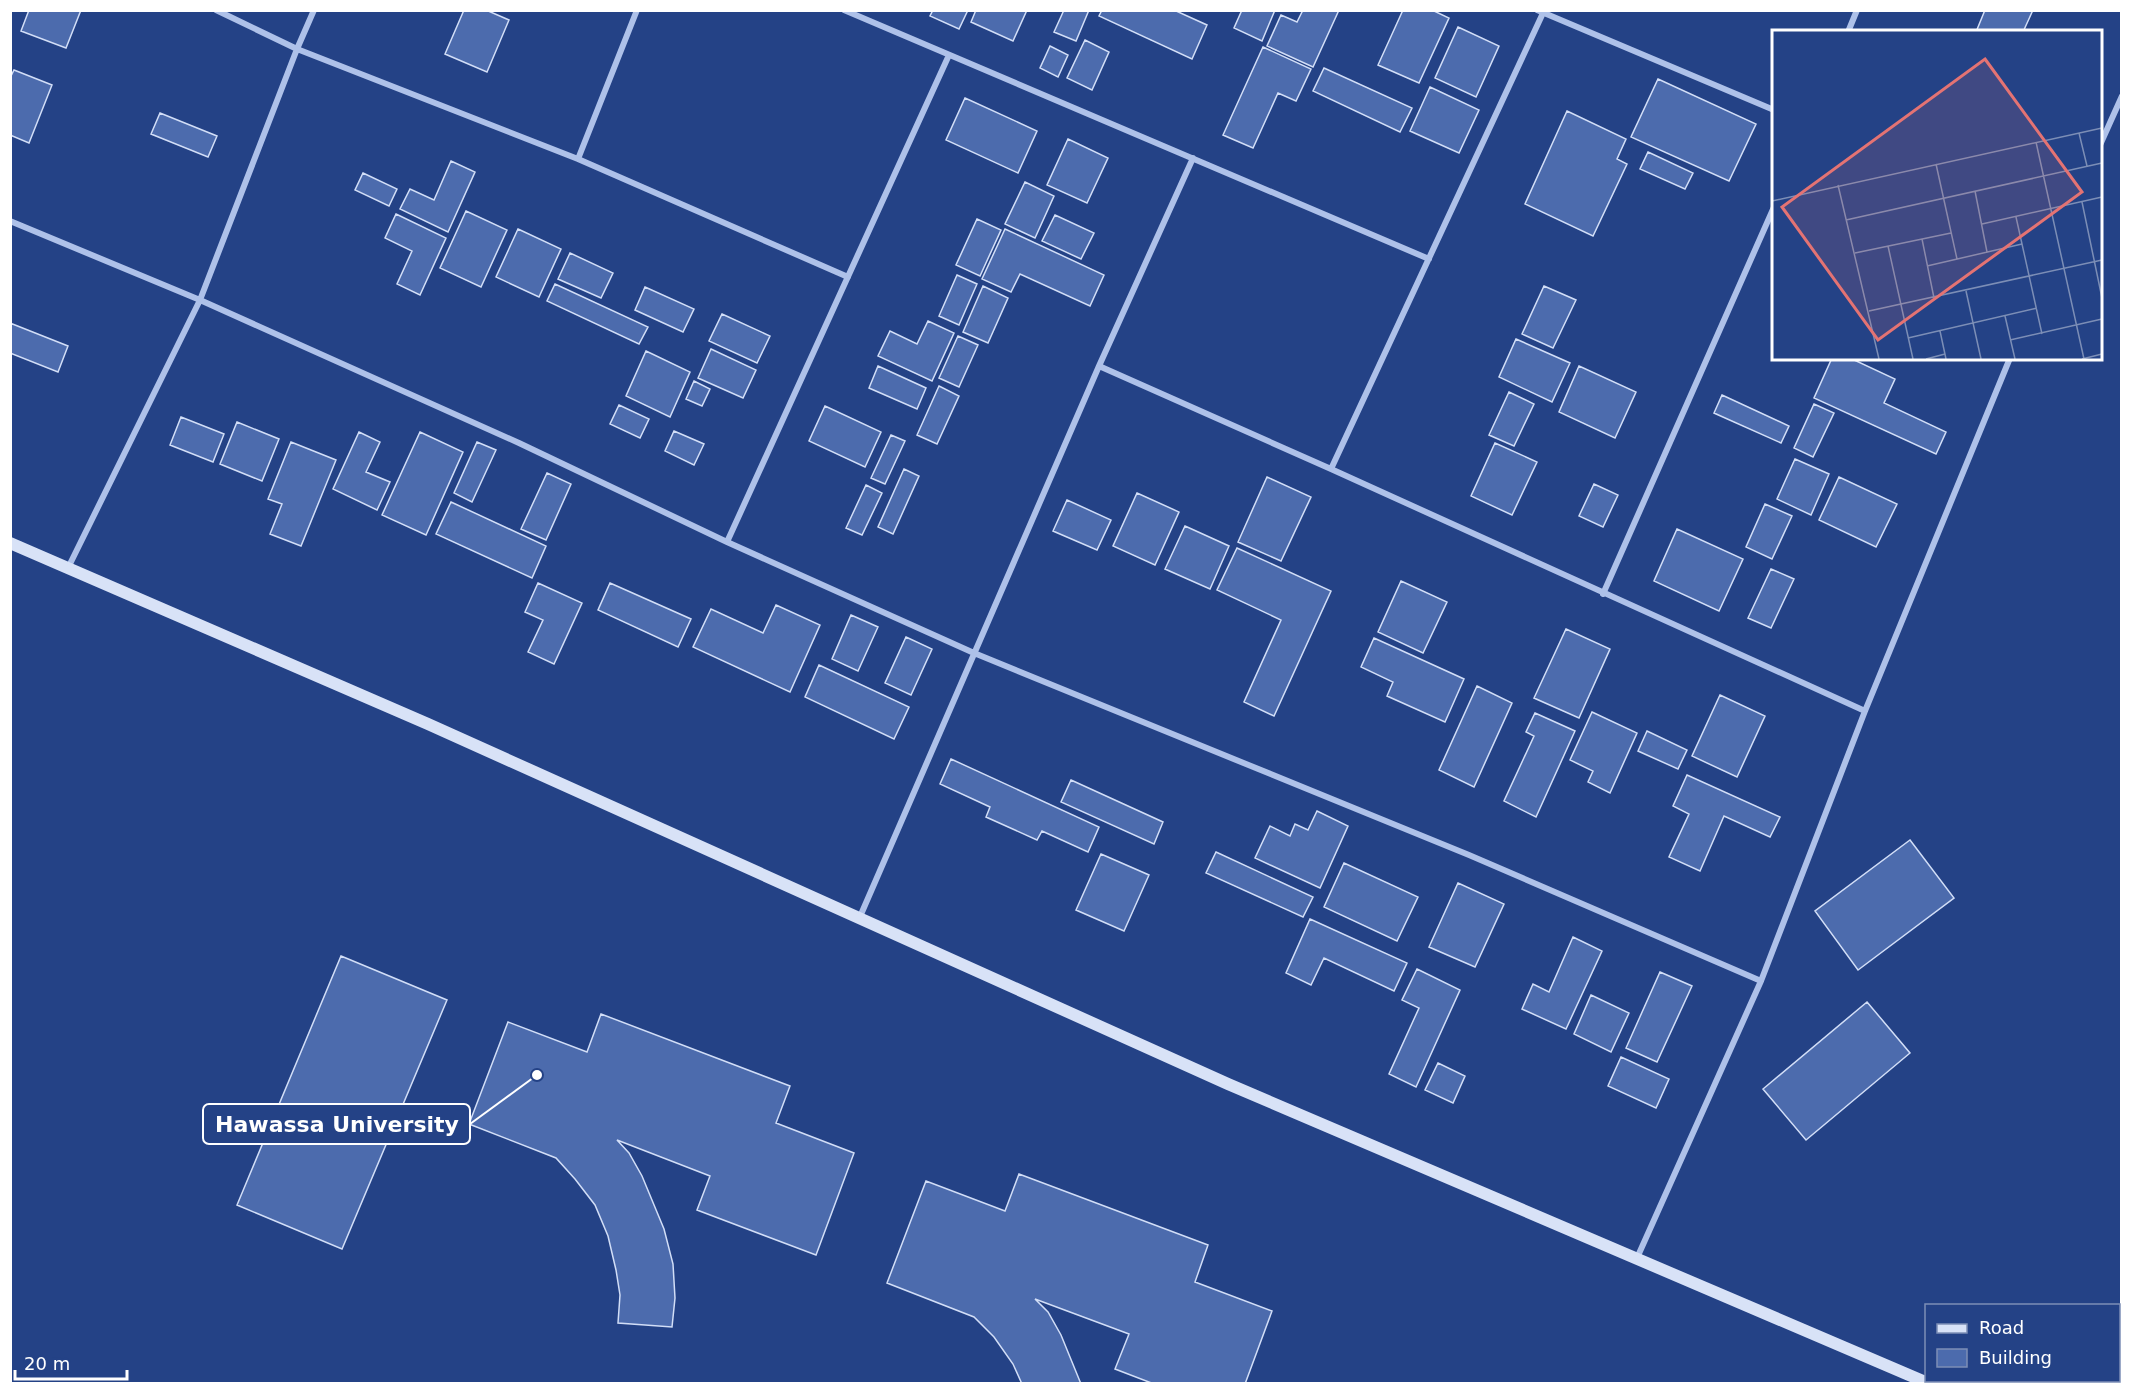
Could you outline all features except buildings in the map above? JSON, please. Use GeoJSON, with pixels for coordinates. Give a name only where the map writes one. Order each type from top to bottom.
{"type":"FeatureCollection","features":[{"type":"Feature","properties":{"kind":"street"},"geometry":{"type":"LineString","coordinates":[[216,10],[297,49],[578,159],[848,277]]}},
{"type":"Feature","properties":{"kind":"street"},"geometry":{"type":"LineString","coordinates":[[68,568],[200,300],[314,10]]}},
{"type":"Feature","properties":{"kind":"street"},"geometry":{"type":"LineString","coordinates":[[578,159],[638,10]]}},
{"type":"Feature","properties":{"kind":"street"},"geometry":{"type":"LineString","coordinates":[[844,10],[1429,259]]}},
{"type":"Feature","properties":{"kind":"street"},"geometry":{"type":"LineString","coordinates":[[1849,30],[1857,10]]}},
{"type":"Feature","properties":{"kind":"street"},"geometry":{"type":"LineString","coordinates":[[1331,469],[1540,12],[1772,110]]}},
{"type":"Feature","properties":{"kind":"street"},"geometry":{"type":"LineString","coordinates":[[727,542],[949,55]]}},
{"type":"Feature","properties":{"kind":"street"},"geometry":{"type":"LineString","coordinates":[[2102,140],[2121,96]]}},
{"type":"Feature","properties":{"kind":"street"},"geometry":{"type":"LineString","coordinates":[[859,919],[1099,366],[1193,158]]}},
{"type":"Feature","properties":{"kind":"street"},"geometry":{"type":"LineString","coordinates":[[1603,594],[1772,209]]}},
{"type":"Feature","properties":{"kind":"street"},"geometry":{"type":"LineString","coordinates":[[10,221],[200,300],[519,443],[727,542],[974,653],[1468,855],[1761,981]]}},
{"type":"Feature","properties":{"kind":"street"},"geometry":{"type":"LineString","coordinates":[[1637,1258],[1761,981],[1865,711],[2009,360]]}},
{"type":"Feature","properties":{"kind":"street"},"geometry":{"type":"LineString","coordinates":[[1099,366],[1865,711]]}},
{"type":"Feature","properties":{"kind":"street"},"geometry":{"type":"LineString","coordinates":[[10,543],[428,724],[1228,1084],[1925,1381]]}},
{"type":"Feature","properties":{"kind":"place","name":"Hawassa University"},"geometry":{"type":"Point","coordinates":[537,1075]}}]}
